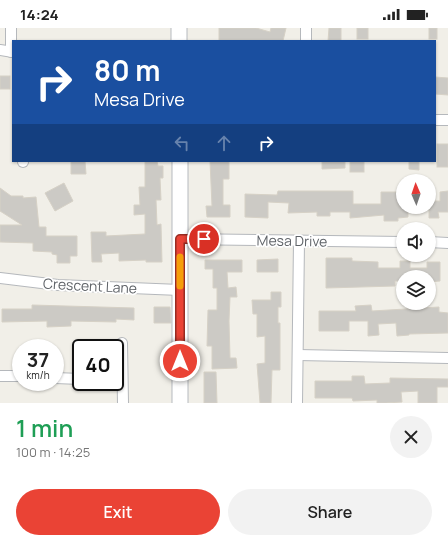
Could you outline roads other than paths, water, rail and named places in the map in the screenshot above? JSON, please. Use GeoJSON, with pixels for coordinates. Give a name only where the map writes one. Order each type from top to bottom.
{"type":"FeatureCollection","features":[{"type":"Feature","properties":{"kind":"street"},"geometry":{"type":"LineString","coordinates":[[0,50],[12,52],[11,28]]}},
{"type":"Feature","properties":{"kind":"street"},"geometry":{"type":"LineString","coordinates":[[179,28],[180,40]]}},
{"type":"Feature","properties":{"kind":"street"},"geometry":{"type":"LineString","coordinates":[[306,28],[306,40]]}},
{"type":"Feature","properties":{"kind":"street"},"geometry":{"type":"LineString","coordinates":[[436,120],[448,120]]}},
{"type":"Feature","properties":{"kind":"street"},"geometry":{"type":"LineString","coordinates":[[180,162],[180,403]]}},
{"type":"Feature","properties":{"kind":"street","name":"Mesa Drive"},"geometry":{"type":"LineString","coordinates":[[180,239],[396,242]]}},
{"type":"Feature","properties":{"kind":"street"},"geometry":{"type":"LineString","coordinates":[[297,403],[299,241]]}},
{"type":"Feature","properties":{"kind":"street"},"geometry":{"type":"LineString","coordinates":[[436,242],[448,243]]}},
{"type":"Feature","properties":{"kind":"street","name":"Crescent Lane"},"geometry":{"type":"LineString","coordinates":[[0,278],[58,285],[180,290]]}},
{"type":"Feature","properties":{"kind":"street"},"geometry":{"type":"LineString","coordinates":[[298,355],[448,358]]}},
{"type":"Feature","properties":{"kind":"street"},"geometry":{"type":"LineString","coordinates":[[0,376],[12,376]]}},
{"type":"Feature","properties":{"kind":"street"},"geometry":{"type":"LineString","coordinates":[[121,391],[123,403]]}}]}
